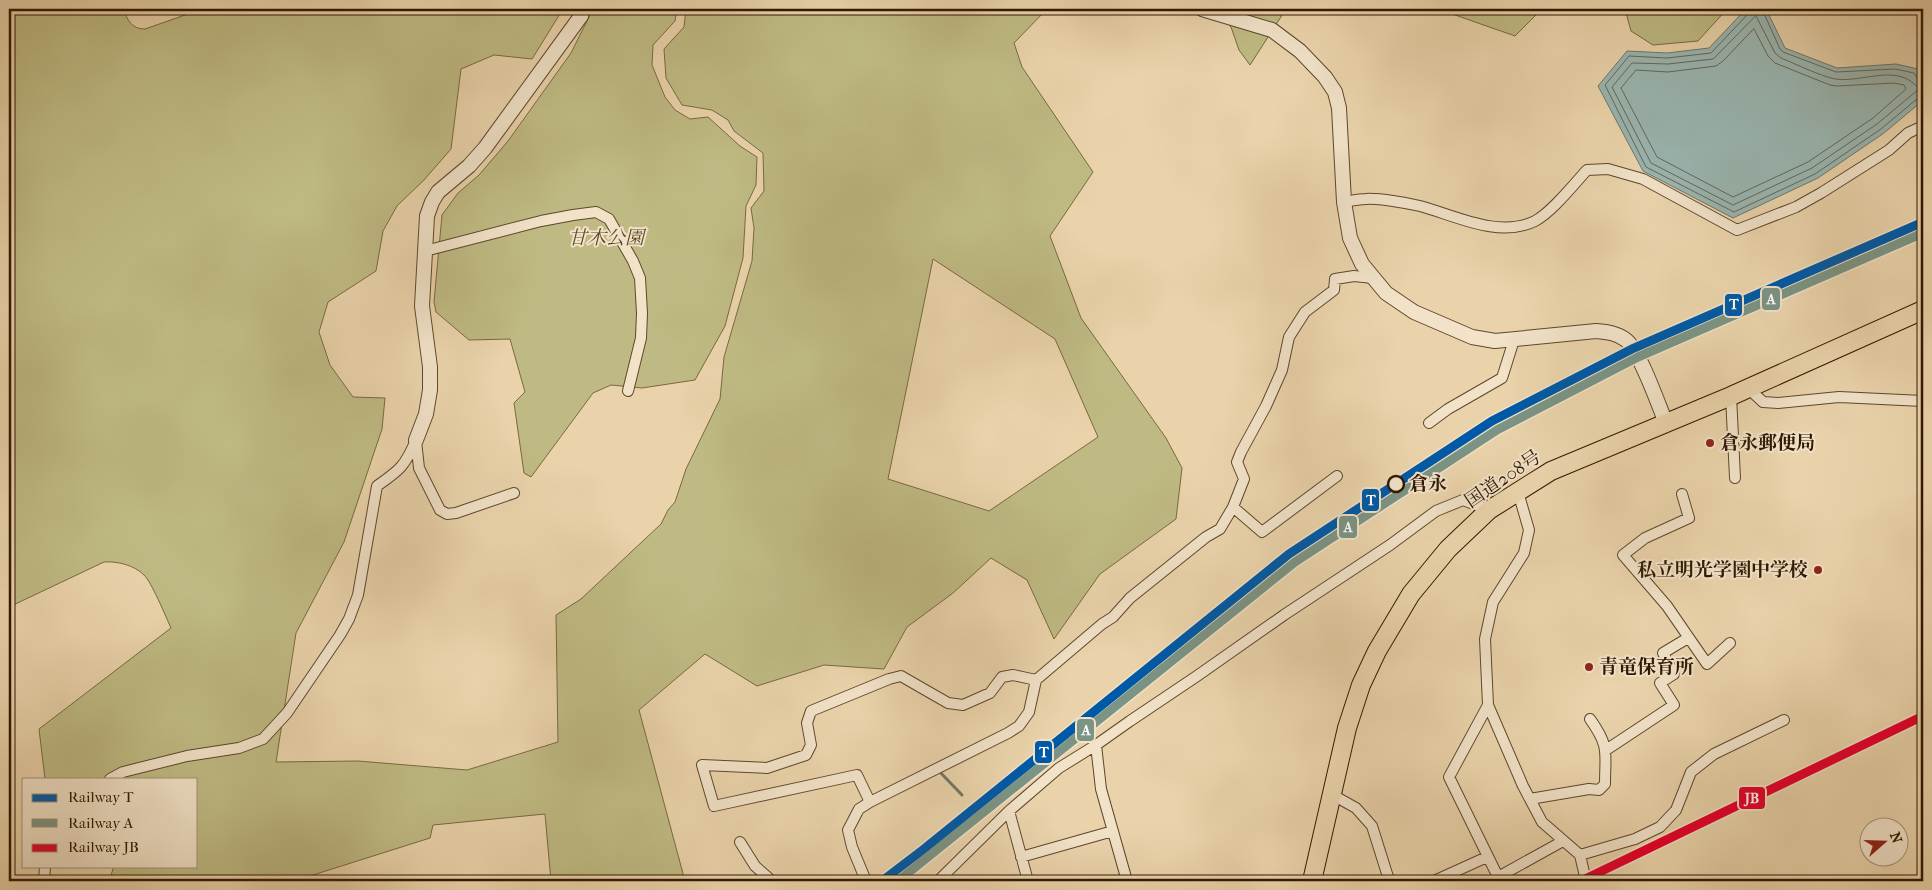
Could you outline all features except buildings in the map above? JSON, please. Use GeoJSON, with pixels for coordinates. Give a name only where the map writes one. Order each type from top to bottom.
{"type":"FeatureCollection","features":[{"type":"Feature","properties":{"kind":"highway","name":"国道208号"},"geometry":{"type":"LineString","coordinates":[[1312,881],[1347,728],[1361,685],[1377,651],[1412,594],[1448,549],[1489,510],[1551,471],[1732,396],[1923,310]]}},
{"type":"Feature","properties":{"kind":"street"},"geometry":{"type":"LineString","coordinates":[[112,778],[123,772],[187,756],[239,748],[263,739],[287,712],[349,619],[358,595],[377,486],[399,470],[408,460],[426,414],[430,390],[430,366],[422,306],[427,216],[432,202],[438,192],[469,166],[486,148],[581,16],[582,9]]}},
{"type":"Feature","properties":{"kind":"street"},"geometry":{"type":"LineString","coordinates":[[1202,9],[1272,30],[1300,51],[1325,77],[1335,92],[1339,108],[1344,202],[1350,238],[1362,264],[1386,293],[1414,312],[1472,337],[1495,341],[1596,331],[1613,333],[1634,348],[1666,423]]}},
{"type":"Feature","properties":{"kind":"street"},"geometry":{"type":"LineString","coordinates":[[1344,202],[1368,198],[1418,206],[1472,223],[1491,226],[1519,226],[1536,220],[1587,170],[1608,169],[1643,179],[1737,230],[1796,207],[1889,150],[1908,133],[1923,126]]}},
{"type":"Feature","properties":{"kind":"street"},"geometry":{"type":"LineString","coordinates":[[425,251],[541,221],[573,215],[596,212],[610,219],[640,278],[641,338],[628,391]]}},
{"type":"Feature","properties":{"kind":"street"},"geometry":{"type":"LineString","coordinates":[[866,881],[852,847],[848,830],[859,809],[1019,726],[1029,712],[1036,680],[1102,624],[1113,617],[1130,598],[1220,529],[1233,507],[1244,479],[1237,462],[1282,370],[1289,337],[1305,312],[1334,290],[1335,279],[1354,276],[1373,278]]}},
{"type":"Feature","properties":{"kind":"street"},"geometry":{"type":"LineString","coordinates":[[1429,423],[1448,409],[1502,378],[1514,340]]}},
{"type":"Feature","properties":{"kind":"street"},"geometry":{"type":"LineString","coordinates":[[1748,388],[1763,402],[1778,404],[1839,397],[1923,401]]}},
{"type":"Feature","properties":{"kind":"street"},"geometry":{"type":"LineString","coordinates":[[1732,396],[1735,478]]}},
{"type":"Feature","properties":{"kind":"street"},"geometry":{"type":"LineString","coordinates":[[416,440],[418,468],[440,510],[447,514],[456,513],[514,493]]}},
{"type":"Feature","properties":{"kind":"street"},"geometry":{"type":"LineString","coordinates":[[1233,507],[1262,532],[1337,476]]}},
{"type":"Feature","properties":{"kind":"street"},"geometry":{"type":"LineString","coordinates":[[1518,492],[1529,530],[1524,553],[1493,602],[1485,639],[1488,705],[1542,822],[1580,854],[1586,881]]}},
{"type":"Feature","properties":{"kind":"street"},"geometry":{"type":"LineString","coordinates":[[1682,494],[1689,518],[1645,538],[1623,555],[1667,606],[1707,664],[1730,643]]}},
{"type":"Feature","properties":{"kind":"street"},"geometry":{"type":"LineString","coordinates":[[938,881],[1009,812],[1059,768],[1096,745],[1284,615],[1390,545],[1436,511],[1464,500],[1489,510]]}},
{"type":"Feature","properties":{"kind":"street"},"geometry":{"type":"LineString","coordinates":[[1606,750],[1674,705],[1660,683],[1674,674],[1663,654],[1688,638]]}},
{"type":"Feature","properties":{"kind":"street"},"geometry":{"type":"LineString","coordinates":[[870,802],[856,775],[714,806],[702,765],[767,768],[806,755],[811,745],[807,723],[811,711],[889,679],[901,676],[948,703],[963,705],[990,693],[1002,677],[1013,675],[1036,680]]}},
{"type":"Feature","properties":{"kind":"street"},"geometry":{"type":"LineString","coordinates":[[1488,705],[1450,777],[1498,877],[1563,841]]}},
{"type":"Feature","properties":{"kind":"street"},"geometry":{"type":"LineString","coordinates":[[1530,799],[1589,789],[1599,790],[1605,784],[1606,750],[1599,732],[1590,719]]}},
{"type":"Feature","properties":{"kind":"street"},"geometry":{"type":"LineString","coordinates":[[1580,854],[1635,839],[1660,827],[1676,810],[1691,772],[1714,754],[1784,720]]}},
{"type":"Feature","properties":{"kind":"street"},"geometry":{"type":"LineString","coordinates":[[1096,745],[1102,788],[1127,881]]}},
{"type":"Feature","properties":{"kind":"street"},"geometry":{"type":"LineString","coordinates":[[1331,794],[1356,808],[1372,826],[1389,880],[1394,881]]}},
{"type":"Feature","properties":{"kind":"street"},"geometry":{"type":"LineString","coordinates":[[1009,812],[1028,881]]}},
{"type":"Feature","properties":{"kind":"street"},"geometry":{"type":"LineString","coordinates":[[1021,857],[1113,831]]}},
{"type":"Feature","properties":{"kind":"street"},"geometry":{"type":"LineString","coordinates":[[740,842],[755,866],[772,881]]}},
{"type":"Feature","properties":{"kind":"street"},"geometry":{"type":"LineString","coordinates":[[1434,881],[1487,856]]}},
{"type":"Feature","properties":{"kind":"street"},"geometry":{"type":"LineString","coordinates":[[44,881],[45,868]]}},
{"type":"Feature","properties":{"kind":"street"},"geometry":{"type":"LineString","coordinates":[[1408,881],[1416,881]]}},
{"type":"Feature","properties":{"kind":"green space"},"geometry":{"type":"Polygon","coordinates":[[[9,9],[123,9],[133,26],[145,29],[202,9],[563,9],[532,59],[494,55],[461,69],[451,149],[424,180],[397,206],[383,231],[376,271],[328,302],[319,332],[330,365],[353,397],[385,398],[382,429],[344,542],[296,633],[276,762],[358,761],[467,770],[558,742],[556,615],[581,599],[661,524],[668,510],[675,502],[686,469],[720,399],[724,357],[752,261],[754,228],[751,208],[764,191],[763,153],[734,131],[728,120],[712,110],[682,105],[666,78],[664,49],[684,27],[686,9],[1047,9],[1014,43],[1022,67],[1093,172],[1050,236],[1081,318],[1166,438],[1182,468],[1176,519],[1100,574],[1054,639],[1027,580],[991,558],[953,593],[907,627],[884,669],[824,665],[757,686],[705,654],[639,710],[685,881],[551,881],[545,814],[433,825],[430,838],[294,881],[109,881],[113,868],[198,868],[198,778],[45,778],[39,729],[171,628],[144,575],[125,564],[104,562],[9,607],[9,9]],[[933,259],[888,479],[989,511],[1098,437],[1055,339],[933,259]]]}},
{"type":"Feature","properties":{"kind":"green space","name":"甘木公園"},"geometry":{"type":"Polygon","coordinates":[[[593,9],[677,9],[675,21],[653,45],[652,65],[665,97],[675,110],[690,119],[708,117],[740,146],[757,157],[756,185],[746,206],[743,258],[725,326],[695,380],[642,388],[611,385],[593,393],[531,477],[524,473],[514,403],[525,392],[510,339],[469,340],[436,312],[434,302],[442,215],[458,193],[479,175],[508,141],[571,53],[593,9]]]}},
{"type":"Feature","properties":{"kind":"green space"},"geometry":{"type":"Polygon","coordinates":[[[1212,9],[1286,9],[1250,65],[1239,50],[1231,27],[1212,9]]]}},
{"type":"Feature","properties":{"kind":"green space"},"geometry":{"type":"Polygon","coordinates":[[[1438,9],[1542,9],[1515,36],[1438,9]]]}},
{"type":"Feature","properties":{"kind":"green space"},"geometry":{"type":"Polygon","coordinates":[[[1625,9],[1727,9],[1698,41],[1653,45],[1631,31],[1625,9]]]}},
{"type":"Feature","properties":{"kind":"water"},"geometry":{"type":"Polygon","coordinates":[[[1746,9],[1766,9],[1785,48],[1837,68],[1896,64],[1918,69],[1923,93],[1921,102],[1884,133],[1818,178],[1733,218],[1643,171],[1598,86],[1627,51],[1667,53],[1709,48],[1746,9]]]}},
{"type":"Feature","properties":{"kind":"waterway"},"geometry":{"type":"LineString","coordinates":[[938,770],[962,795]]}},
{"type":"Feature","properties":{"kind":"rail line","name":"T"},"geometry":{"type":"LineString","coordinates":[[882,881],[1289,554],[1492,421],[1634,348],[1923,222]]}},
{"type":"Feature","properties":{"kind":"rail line","name":"A"},"geometry":{"type":"LineString","coordinates":[[898,881],[1295,562],[1497,430],[1638,357],[1923,233]]}},
{"type":"Feature","properties":{"kind":"rail line","name":"JB"},"geometry":{"type":"LineString","coordinates":[[1581,881],[1923,716]]}},
{"type":"Feature","properties":{"kind":"place","name":"倉永郵便局"},"geometry":{"type":"Point","coordinates":[1710,443]}},
{"type":"Feature","properties":{"kind":"place","name":"倉永"},"geometry":{"type":"Point","coordinates":[1396,484]}},
{"type":"Feature","properties":{"kind":"place","name":"私立明光学園中学校"},"geometry":{"type":"Point","coordinates":[1818,570]}},
{"type":"Feature","properties":{"kind":"place","name":"青竜保育所"},"geometry":{"type":"Point","coordinates":[1589,667]}}]}
